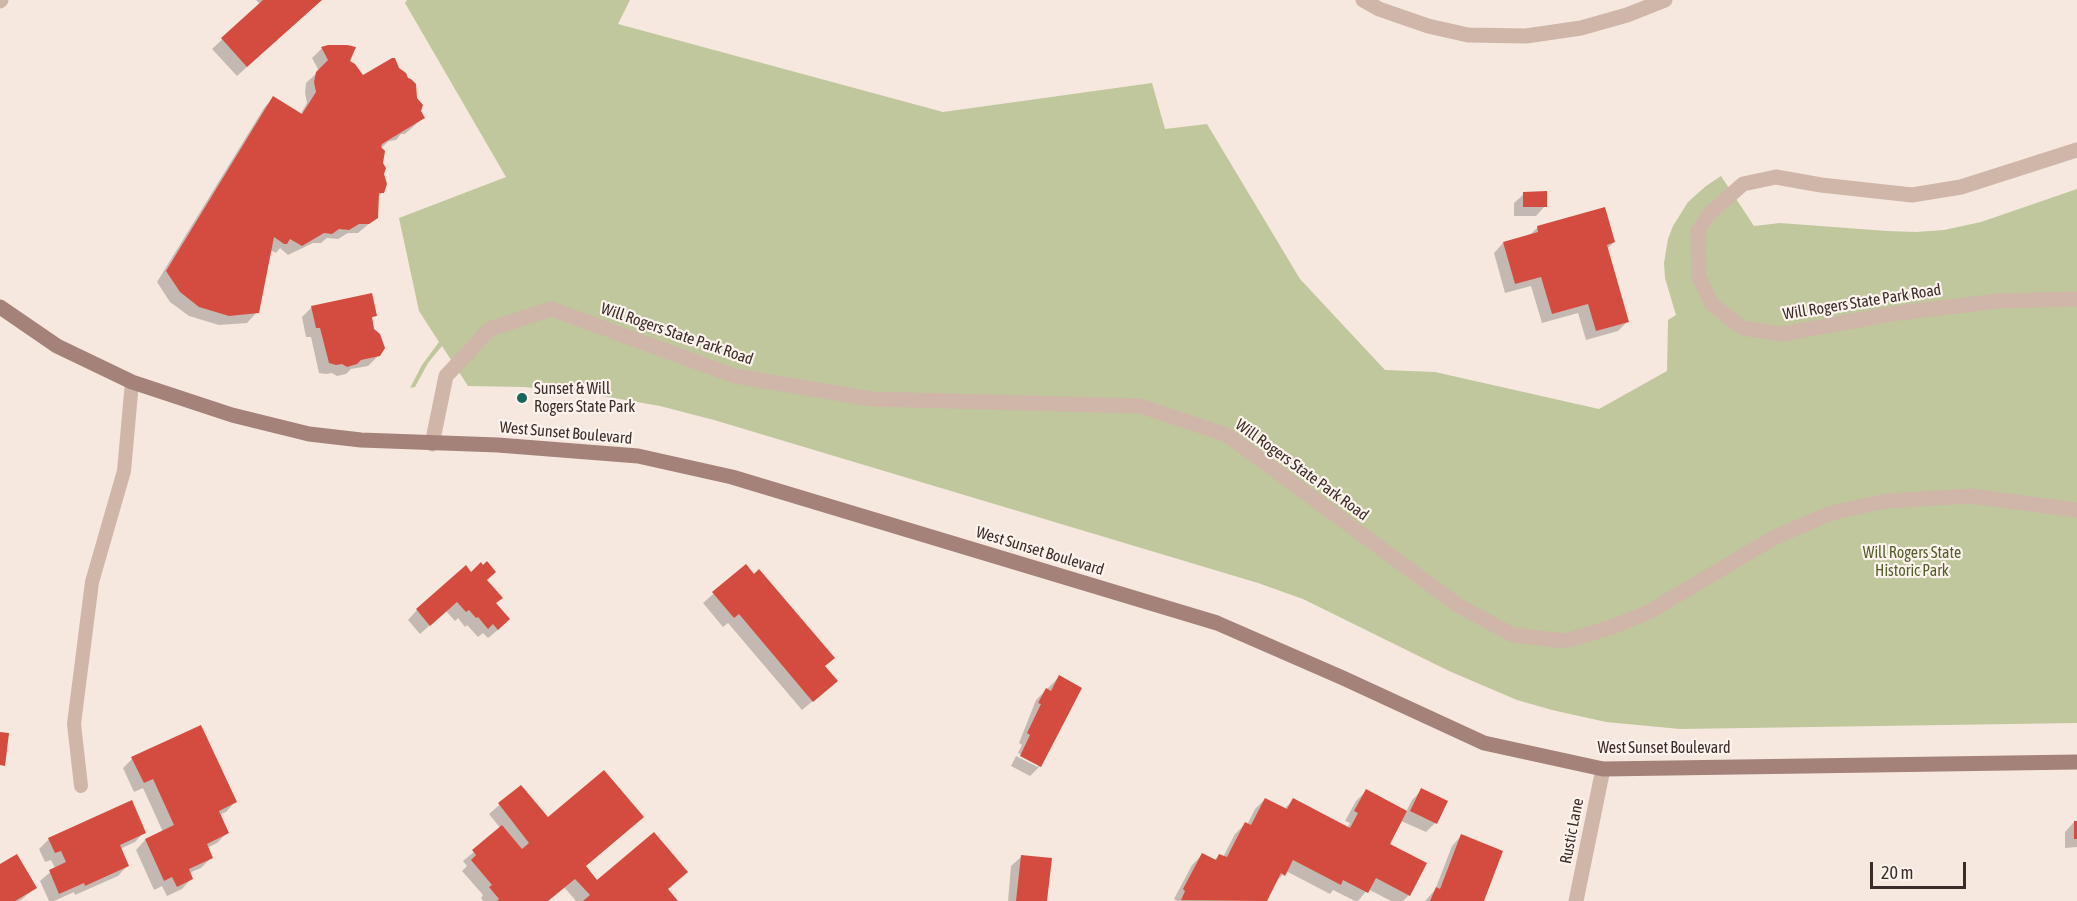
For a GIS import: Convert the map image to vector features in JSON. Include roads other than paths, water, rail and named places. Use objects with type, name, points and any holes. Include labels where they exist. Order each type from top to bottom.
[{"type":"main road","name":"West Sunset Boulevard","points":[[0,307],[57,346],[132,382],[232,415],[309,435],[432,444],[498,445],[638,456],[732,477],[1217,623],[1484,743],[1603,769],[2077,762]]},
{"type":"street","points":[[1363,0],[1379,9],[1428,26],[1468,35],[1526,36],[1581,28],[1627,15],[1665,0]]},
{"type":"street","name":"Will Rogers State Park Road","points":[[2077,150],[1961,187],[1912,195],[1821,185],[1776,177],[1743,184],[1709,214],[1698,231],[1700,277],[1712,304],[1742,328],[1782,334],[1891,314],[1998,301],[2077,299]]},
{"type":"street","name":"Will Rogers State Park Road","points":[[432,444],[446,376],[490,329],[551,309],[735,376],[872,399],[1140,406],[1227,435],[1459,606],[1513,635],[1565,641],[1612,627],[1649,612],[1773,538],[1832,513],[1886,501],[1971,496],[2077,510]]},
{"type":"street","name":"Rustic Lane","points":[[1576,901],[1603,769]]},
{"type":"lane","points":[[81,786],[74,724],[90,594],[124,471],[132,382]]},
{"type":"place","name":"Sunset & Will Rogers State Park","points":[[522,398]]},
{"type":"park label","name":"Will Rogers State Historic Park","points":[[1912,562]]}]
